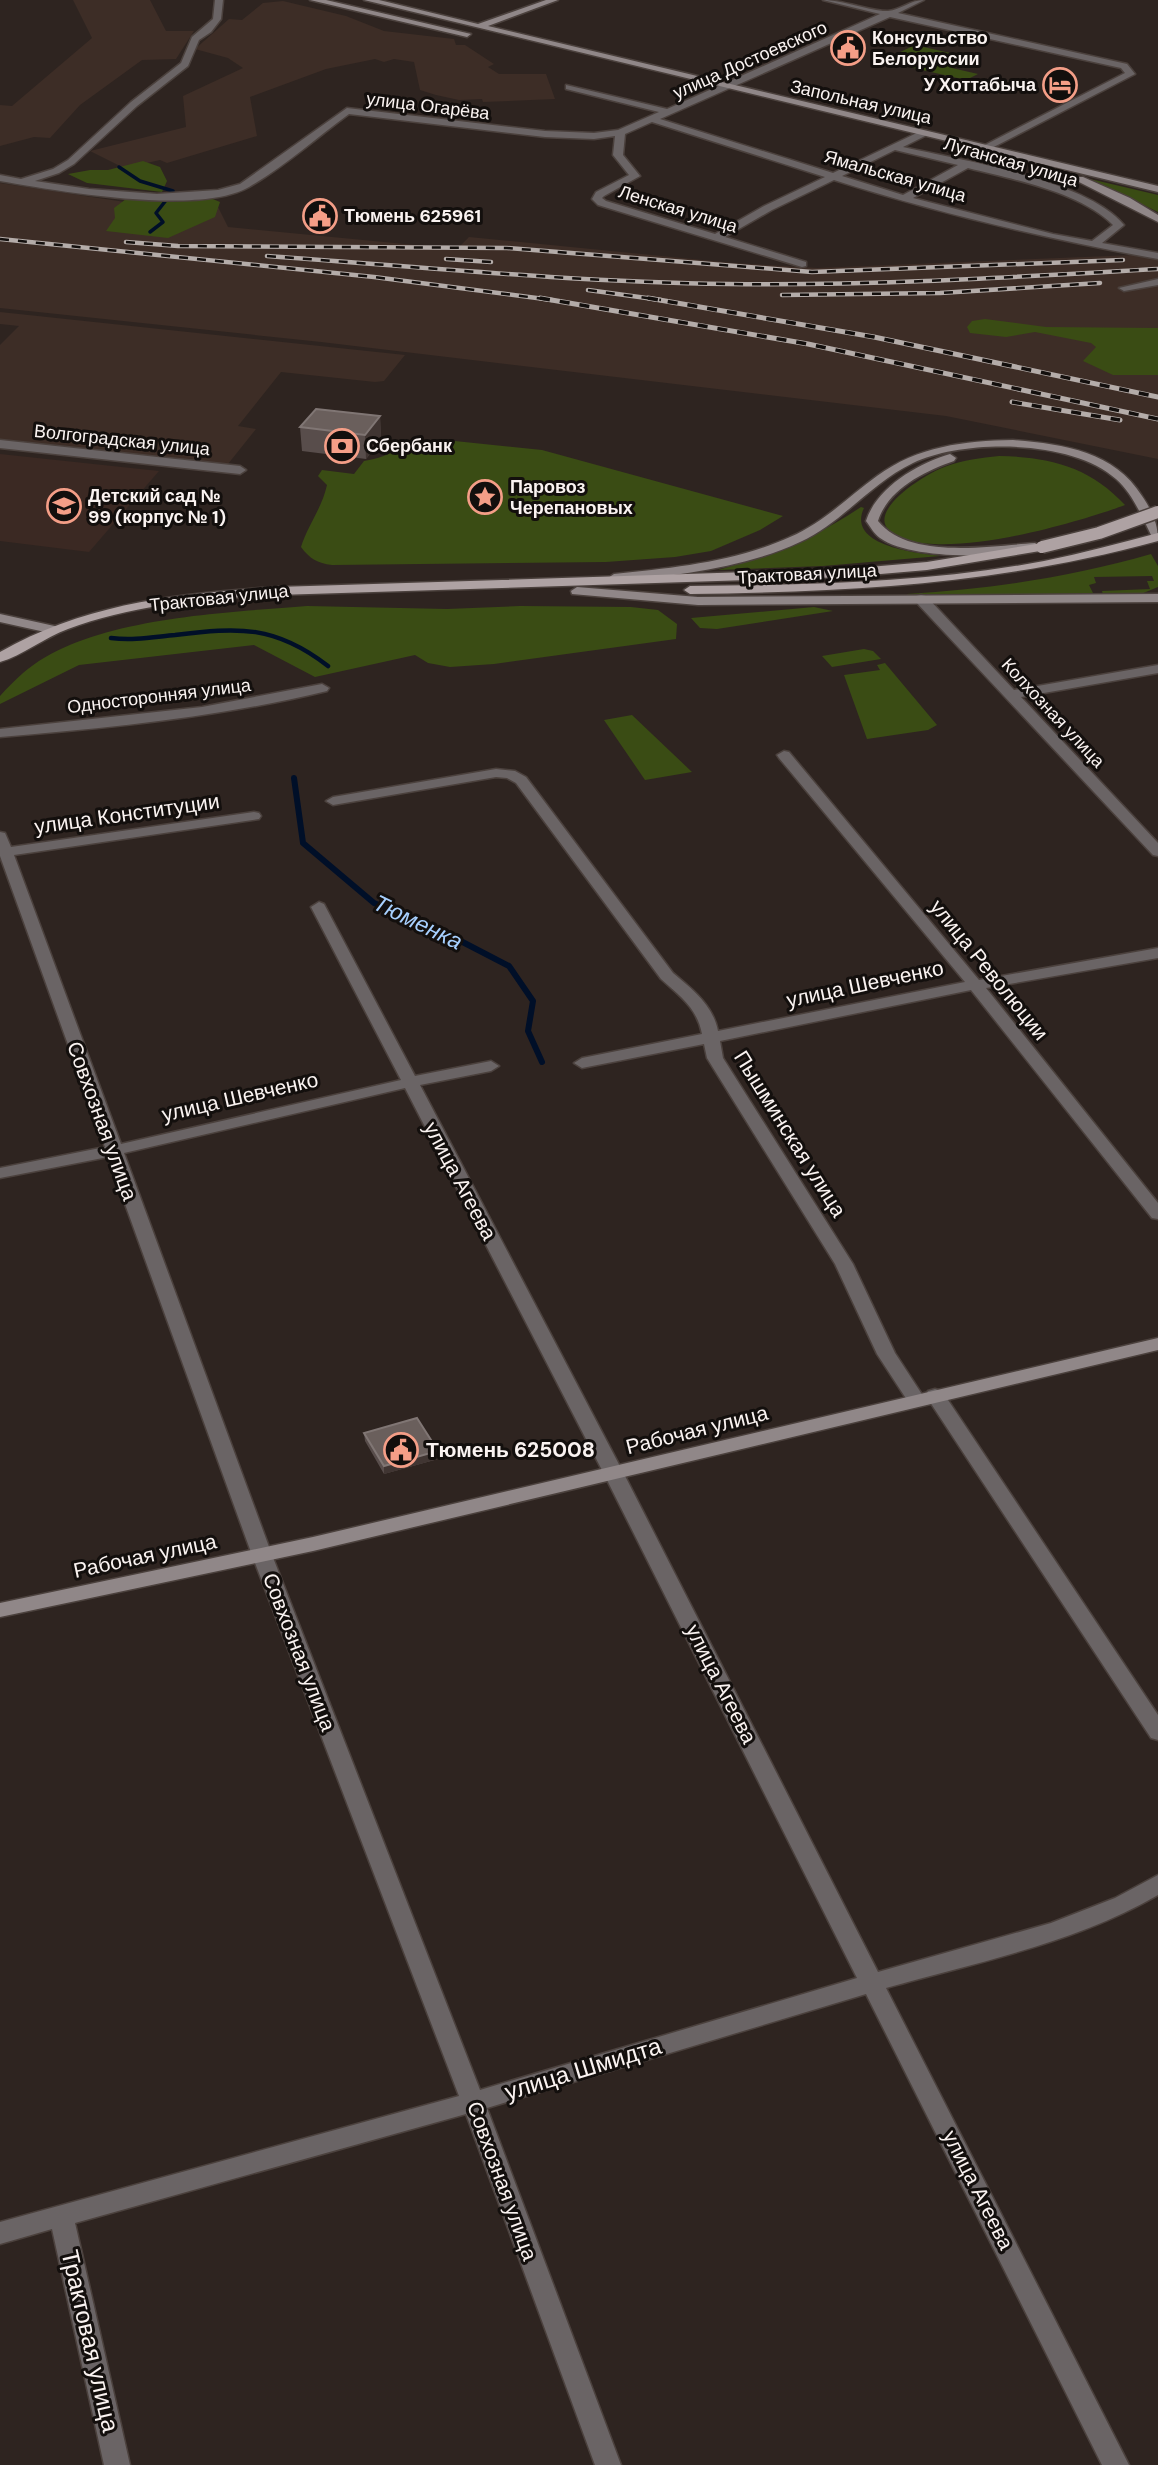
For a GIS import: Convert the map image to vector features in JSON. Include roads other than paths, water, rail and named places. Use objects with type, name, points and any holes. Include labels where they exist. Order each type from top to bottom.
[{"type":"main road","name":"Трактовая улица","points":[[580,586],[858,572],[964,561],[1042,547],[1099,533],[1158,512]]},
{"type":"main road","name":"Трактовая улица","points":[[0,658],[54,630],[124,610],[207,596],[290,590],[448,587],[887,585],[960,579],[1063,562],[1158,537]]},
{"type":"street","points":[[22,182],[56,171],[71,162],[134,104],[185,64],[195,39],[217,19],[219,0]]},
{"type":"street","name":"Запольная улица","points":[[315,0],[441,29],[558,45]]},
{"type":"street","name":"Запольная улица","points":[[368,0],[1158,188]]},
{"type":"street","points":[[480,26],[554,0]]},
{"type":"street","points":[[827,0],[1124,66],[1130,75],[986,148]]},
{"type":"street","name":"улица Достоевского","points":[[620,133],[920,0]]},
{"type":"street","points":[[569,87],[669,113]]},
{"type":"street","name":"улица Огарёва","points":[[0,178],[110,194],[215,194],[244,186],[347,111],[545,134],[594,136],[620,133]]},
{"type":"street","name":"Ямальская улица","points":[[654,120],[904,199],[1093,245],[1158,257]]},
{"type":"street","name":"Ленская улица","points":[[620,133],[618,155],[635,176],[600,194],[597,199],[609,207],[802,264]]},
{"type":"street","points":[[716,238],[831,177],[924,133]]},
{"type":"street","name":"Луганская улица","points":[[893,148],[1056,190],[1116,220],[1119,225],[1093,245]]},
{"type":"street","points":[[1004,152],[1100,187],[1158,219]]},
{"type":"street","points":[[1037,160],[1158,178]]},
{"type":"street","points":[[904,199],[965,165]]},
{"type":"street","points":[[1124,288],[1158,282]]},
{"type":"street","name":"Волгоградская улица","points":[[0,444],[240,470]]},
{"type":"street","points":[[580,586],[715,565],[777,547],[822,525],[908,461],[963,446],[1021,445],[1089,457],[1115,471],[1135,496],[1158,537]]},
{"type":"street","points":[[1042,547],[953,550],[913,546],[880,533],[872,521],[873,515],[883,500],[920,470],[953,457],[984,453],[1026,453],[1074,462],[1105,476],[1135,496]]},
{"type":"street","points":[[580,586],[698,601],[1158,598]]},
{"type":"street","name":"Колхозная улица","points":[[921,599],[1158,852]]},
{"type":"street","points":[[0,618],[54,630]]},
{"type":"street","points":[[1010,695],[1158,669]]},
{"type":"street","name":"Односторонняя улица","points":[[0,733],[87,726],[254,705],[322,688]]},
{"type":"street","name":"улица Революции","points":[[784,755],[975,985],[1158,1214]]},
{"type":"street","name":"Пышминская улица","points":[[333,801],[496,773],[510,774],[521,780],[667,976],[700,1006],[711,1028],[715,1058],[844,1264],[886,1354],[925,1397],[1158,1732]]},
{"type":"street","name":"улица Конституции","points":[[3,844],[254,816]]},
{"type":"street","name":"Совхозная улица","points":[[3,844],[262,1555],[473,2102],[608,2465]]},
{"type":"street","name":"улица Агеева","points":[[319,907],[614,1474],[1116,2465]]},
{"type":"street","name":"улица Шевченко","points":[[582,1063],[975,985],[1158,953]]},
{"type":"street","name":"улица Шевченко","points":[[0,1173],[113,1151],[334,1098],[491,1066]]},
{"type":"street","name":"Рабочая улица","points":[[0,1610],[262,1555],[1158,1344]]},
{"type":"street","name":"улица Шмидта","points":[[0,2233],[473,2102],[872,1982],[1056,1931],[1123,1904],[1158,1884]]},
{"type":"street","name":"Трактовая улица","points":[[62,2218],[117,2465]]},
{"type":"waterway","name":"Тюменка","points":[[119,167],[140,181],[173,191]]},
{"type":"waterway","name":"Тюменка","points":[[150,232],[163,222],[156,213],[167,199]]},
{"type":"waterway","name":"Тюменка","points":[[111,638],[238,630],[256,632],[291,643],[328,666]]},
{"type":"waterway","name":"Тюменка","points":[[294,778],[303,843],[374,903],[451,936],[509,966],[533,1001],[528,1031],[542,1062]]},
{"type":"railway","points":[[0,239],[374,277],[551,300]]},
{"type":"railway","points":[[126,242],[178,246],[507,248],[812,272],[1123,260]]},
{"type":"railway","points":[[267,256],[555,277],[728,284],[890,282],[1158,269]]},
{"type":"railway","points":[[446,259],[491,262]]},
{"type":"railway","points":[[782,295],[940,293],[1100,283]]},
{"type":"railway","points":[[588,290],[654,299]]},
{"type":"railway","points":[[540,298],[551,300]]},
{"type":"railway","points":[[648,298],[654,299]]},
{"type":"railway","points":[[654,299],[661,300]]},
{"type":"railway","points":[[654,299],[874,337],[1158,397]]},
{"type":"railway","points":[[551,300],[808,344],[1158,419]]},
{"type":"railway","points":[[1012,402],[1120,420]]},
{"type":"place","name":"Консульство Белоруссии","points":[[848,48]]},
{"type":"place","name":"У Хоттабыча","points":[[1060,85]]},
{"type":"place","name":"Тюмень 625961","points":[[320,216]]},
{"type":"place","name":"Сбербанк","points":[[342,446]]},
{"type":"place","name":"Паровоз Черепановых","points":[[485,497]]},
{"type":"place","name":"Детский сад № 99 (корпус № 1)","points":[[64,506]]},
{"type":"place","name":"Тюмень 625008","points":[[401,1450]]}]
